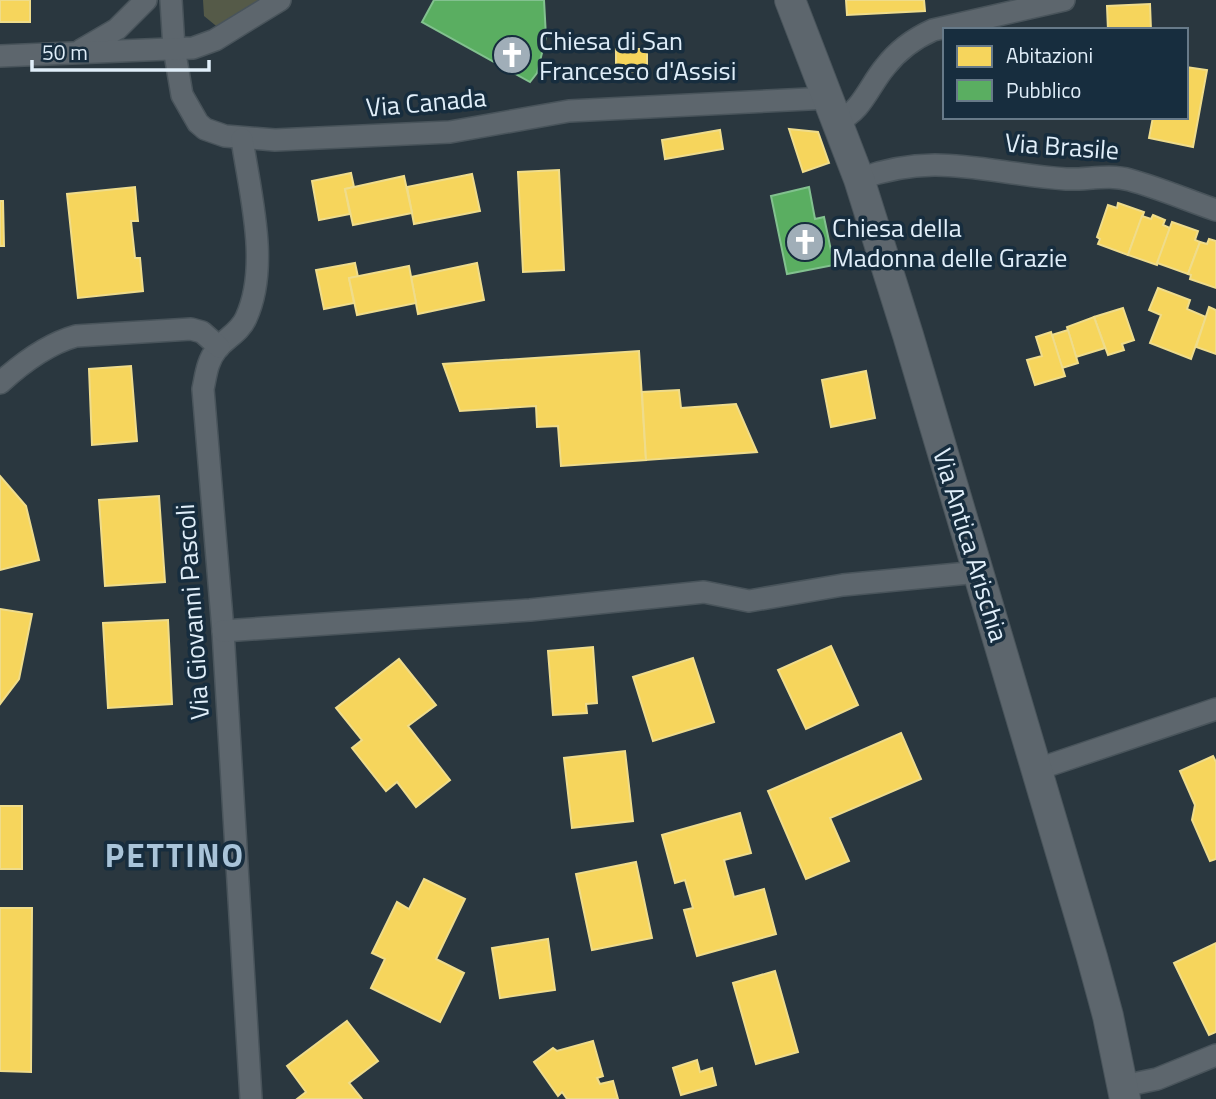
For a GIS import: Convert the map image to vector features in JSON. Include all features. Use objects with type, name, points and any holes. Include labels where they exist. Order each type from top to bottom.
[{"type":"main road","name":"Via Antica Arischia","points":[[790,0],[859,179],[1038,769],[1096,969],[1124,1092]]},
{"type":"street","points":[[75,53],[117,29],[146,0]]},
{"type":"street","points":[[171,0],[174,48]]},
{"type":"street","points":[[0,56],[193,48],[215,40],[280,0]]},
{"type":"street","points":[[833,110],[852,114],[883,69],[898,51],[914,39],[933,30],[1064,0]]},
{"type":"street","name":"Via Canada","points":[[174,48],[183,95],[198,124],[225,136],[242,139],[275,140],[450,132],[569,111],[833,110]]},
{"type":"street","name":"Via Giovanni Pascoli","points":[[242,139],[257,246],[258,280],[245,322],[219,346],[210,359],[203,389],[223,631],[251,1099]]},
{"type":"street","name":"Via Brasile","points":[[859,179],[897,167],[939,164],[1065,179],[1112,177],[1128,179],[1216,210]]},
{"type":"street","points":[[0,383],[32,357],[76,335],[191,329],[202,332],[219,346]]},
{"type":"street","points":[[223,631],[530,610],[704,592],[749,601],[843,585],[979,572]]},
{"type":"street","points":[[1038,769],[1216,709]]},
{"type":"street","points":[[1124,1092],[1216,1055]]},
{"type":"green space","points":[[203,0],[268,0],[226,34],[204,16]]},
{"type":"building: Abitazioni","points":[[0,0],[30,0],[30,22],[0,22]]},
{"type":"building: Abitazioni","points":[[846,0],[924,0],[925,11],[847,15]]},
{"type":"building: Abitazioni","points":[[1150,4],[1151,28],[1108,28],[1107,6]]},
{"type":"building: Abitazioni","points":[[616,49],[647,49],[647,72],[616,71]]},
{"type":"building: Abitazioni","points":[[1188,67],[1207,70],[1193,147],[1149,138],[1153,119],[1188,119]]},
{"type":"building: Abitazioni","points":[[789,129],[818,132],[829,163],[803,172]]},
{"type":"building: Abitazioni","points":[[720,130],[723,149],[665,159],[662,140]]},
{"type":"building: Abitazioni","points":[[559,170],[564,270],[523,272],[518,172]]},
{"type":"building: Abitazioni","points":[[351,173],[354,187],[345,189],[350,214],[319,220],[312,181]]},
{"type":"building: Abitazioni","points":[[472,174],[480,211],[414,224],[407,187]]},
{"type":"building: Abitazioni","points":[[404,176],[412,213],[353,225],[345,189]]},
{"type":"building: Abitazioni","points":[[135,187],[138,221],[131,221],[135,258],[140,258],[143,291],[78,298],[67,194]]},
{"type":"building: Abitazioni","points":[[0,201],[3,201],[4,246],[0,246]]},
{"type":"building: Abitazioni","points":[[1118,203],[1144,212],[1128,255],[1098,244],[1100,239],[1097,237],[1108,205],[1117,208]]},
{"type":"building: Abitazioni","points":[[1153,215],[1165,220],[1163,225],[1170,228],[1157,265],[1128,255],[1142,216],[1151,219]]},
{"type":"building: Abitazioni","points":[[1172,222],[1198,231],[1195,240],[1200,242],[1188,274],[1157,263]]},
{"type":"building: Abitazioni","points":[[1209,239],[1216,241],[1216,288],[1190,279],[1191,275],[1188,274],[1200,242],[1207,244]]},
{"type":"building: Abitazioni","points":[[355,263],[358,277],[349,278],[354,303],[324,309],[316,270]]},
{"type":"building: Abitazioni","points":[[477,263],[484,300],[418,314],[411,277]]},
{"type":"building: Abitazioni","points":[[409,266],[416,303],[357,315],[349,278]]},
{"type":"building: Abitazioni","points":[[1158,288],[1190,300],[1187,309],[1206,317],[1191,359],[1150,343],[1161,315],[1149,310]]},
{"type":"building: Abitazioni","points":[[1209,307],[1216,310],[1216,354],[1196,347]]},
{"type":"building: Abitazioni","points":[[1123,308],[1134,340],[1122,344],[1124,350],[1108,355],[1094,317]]},
{"type":"building: Abitazioni","points":[[1094,317],[1105,348],[1076,357],[1067,327]]},
{"type":"building: Abitazioni","points":[[1068,330],[1078,363],[1062,368],[1052,335]]},
{"type":"building: Abitazioni","points":[[1051,332],[1065,376],[1035,385],[1027,360],[1042,356],[1036,337]]},
{"type":"building: Abitazioni","points":[[639,351],[646,460],[561,466],[558,426],[537,427],[536,406],[460,411],[443,364]]},
{"type":"building: Abitazioni","points":[[131,366],[137,441],[92,445],[89,369]]},
{"type":"building: Abitazioni","points":[[866,371],[875,418],[831,427],[822,380]]},
{"type":"building: Abitazioni","points":[[679,390],[681,408],[736,404],[757,452],[646,460],[642,392]]},
{"type":"building: Abitazioni","points":[[0,476],[26,506],[39,560],[0,570]]},
{"type":"building: Abitazioni","points":[[159,496],[165,582],[105,586],[99,500]]},
{"type":"building: Abitazioni","points":[[0,609],[32,614],[19,679],[0,704]]},
{"type":"building: Abitazioni","points":[[168,620],[172,704],[108,708],[103,623]]},
{"type":"building: Abitazioni","points":[[831,646],[858,705],[806,729],[778,670]]},
{"type":"building: Abitazioni","points":[[593,647],[597,703],[586,704],[587,713],[553,715],[548,651]]},
{"type":"building: Abitazioni","points":[[693,658],[714,722],[653,741],[633,677]]},
{"type":"building: Abitazioni","points":[[399,659],[436,705],[408,726],[450,780],[416,807],[397,782],[386,791],[352,748],[362,740],[336,708]]},
{"type":"building: Abitazioni","points":[[901,733],[921,779],[830,818],[849,861],[806,879],[768,791]]},
{"type":"building: Abitazioni","points":[[625,751],[633,821],[572,828],[564,758]]},
{"type":"building: Abitazioni","points":[[1213,756],[1216,762],[1216,859],[1210,861],[1192,820],[1195,805],[1180,771]]},
{"type":"building: Abitazioni","points":[[0,806],[22,806],[22,869],[0,869]]},
{"type":"building: Abitazioni","points":[[740,813],[751,853],[724,860],[734,897],[764,889],[776,934],[697,956],[684,910],[693,908],[685,880],[675,883],[662,835]]},
{"type":"building: Abitazioni","points":[[636,862],[652,938],[592,950],[576,874]]},
{"type":"building: Abitazioni","points":[[424,879],[465,899],[436,959],[464,973],[440,1022],[371,988],[385,959],[372,953],[397,902],[409,909]]},
{"type":"building: Abitazioni","points":[[0,908],[32,908],[31,1072],[0,1071]]},
{"type":"building: Abitazioni","points":[[548,939],[555,990],[500,998],[492,948]]},
{"type":"building: Abitazioni","points":[[1216,943],[1216,1032],[1209,1035],[1174,963]]},
{"type":"building: Abitazioni","points":[[775,971],[798,1052],[756,1064],[733,983]]},
{"type":"building: Abitazioni","points":[[347,1021],[378,1061],[349,1083],[362,1099],[297,1099],[306,1092],[287,1066]]},
{"type":"building: Abitazioni","points":[[593,1041],[603,1076],[597,1078],[600,1084],[613,1081],[618,1099],[567,1099],[562,1092],[558,1096],[534,1062],[553,1048],[557,1051]]},
{"type":"building: Abitazioni","points":[[697,1060],[700,1072],[712,1068],[716,1085],[681,1095],[673,1068]]},
{"type":"building: Pubblico","name":"Chiesa di San Francesco d'Assisi","points":[[434,0],[544,0],[546,37],[537,73],[530,82],[422,22]]},
{"type":"building: Pubblico","name":"Chiesa della Madonna delle Grazie","points":[[809,187],[815,219],[824,217],[834,265],[787,274],[771,196]]},
{"type":"place","name":"Chiesa di San Francesco d'Assisi","points":[[512,55]]},
{"type":"place","name":"Chiesa della Madonna delle Grazie","points":[[805,242]]},
{"type":"district","name":"PETTINO","points":[[175,855]]}]
